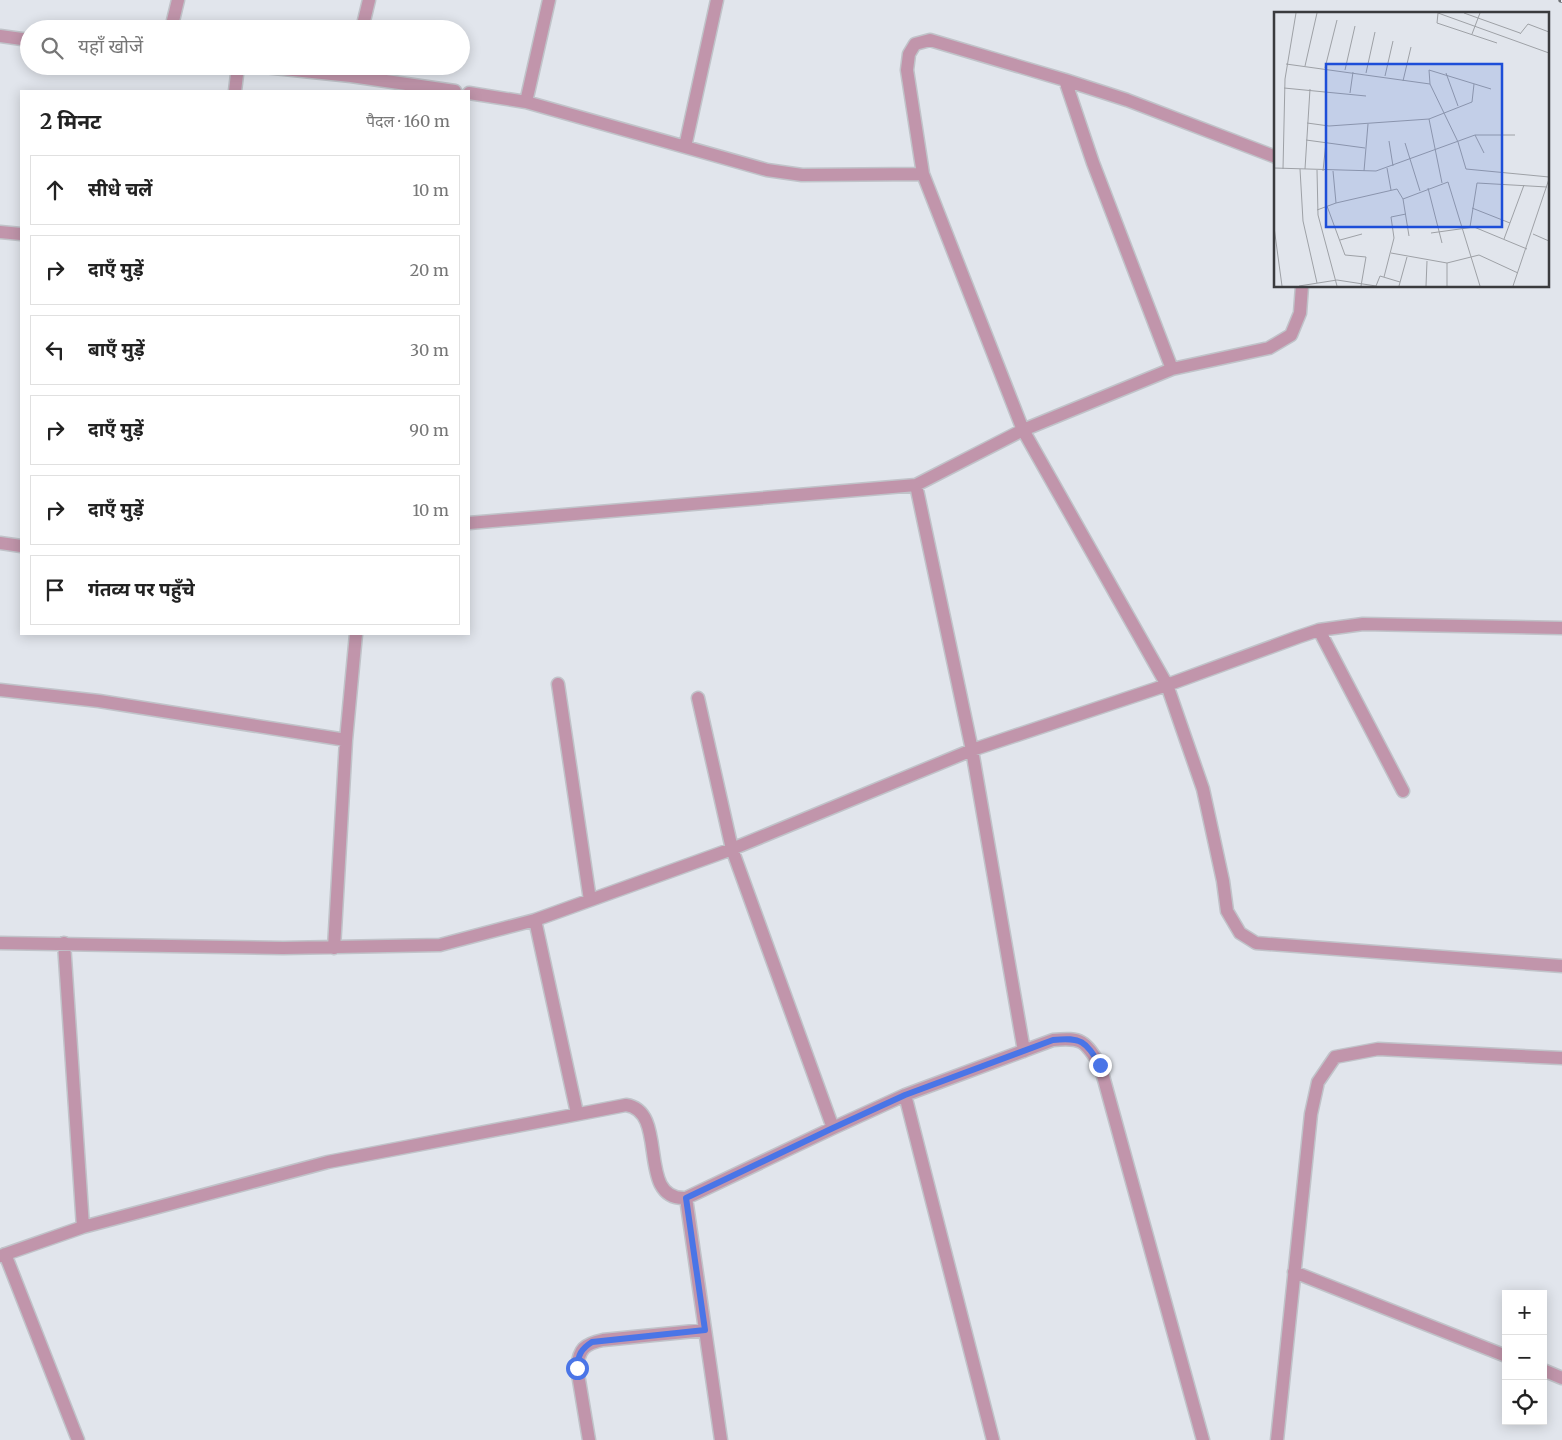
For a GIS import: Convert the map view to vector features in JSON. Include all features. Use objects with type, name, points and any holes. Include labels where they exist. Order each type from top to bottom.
[{"type":"street","points":[[173,20],[178,0]]},
{"type":"street","points":[[364,20],[369,0]]},
{"type":"street","points":[[526,102],[550,0]]},
{"type":"street","points":[[685,147],[717,0]]},
{"type":"street","points":[[0,36],[20,39]]},
{"type":"street","points":[[1274,156],[1127,100],[930,40],[915,44],[909,54],[907,70],[923,174],[1023,430],[1167,685],[1203,789],[1223,881],[1226,911],[1240,932],[1256,943],[1562,966]]},
{"type":"street","points":[[235,90],[237,75]]},
{"type":"street","points":[[373,75],[450,90]]},
{"type":"street","points":[[1065,80],[1093,163],[1172,369]]},
{"type":"street","points":[[470,93],[526,102],[767,170],[802,175],[923,174]]},
{"type":"street","points":[[0,232],[20,234]]},
{"type":"street","points":[[470,523],[916,485],[1023,430],[1172,369],[1269,348],[1291,335],[1300,314],[1302,288]]},
{"type":"street","points":[[916,485],[972,750],[1024,1051]]},
{"type":"street","points":[[0,543],[20,546]]},
{"type":"street","points":[[0,943],[334,948],[440,945],[536,920],[732,849],[972,750],[1167,685],[1319,630],[1363,624],[1562,628]]},
{"type":"street","points":[[1319,630],[1404,791]]},
{"type":"street","points":[[334,948],[346,740],[356,635]]},
{"type":"street","points":[[558,684],[590,900]]},
{"type":"street","points":[[0,690],[99,701],[346,740]]},
{"type":"street","points":[[698,698],[732,849],[833,1128]]},
{"type":"street","points":[[536,920],[577,1113]]},
{"type":"street","points":[[64,943],[83,1227]]},
{"type":"street","points":[[78,1440],[2,1255],[83,1227],[328,1162],[626,1105],[634,1106],[643,1114],[648,1128],[660,1185],[670,1195],[677,1198],[686,1198],[905,1095],[1053,1040],[1069,1038],[1079,1040],[1089,1047],[1100,1065],[1203,1440]]},
{"type":"street","points":[[1277,1440],[1311,1114],[1318,1082],[1334,1057],[1378,1049],[1562,1058]]},
{"type":"street","points":[[905,1095],[993,1440]]},
{"type":"street","points":[[686,1198],[721,1440]]},
{"type":"street","points":[[1294,1272],[1502,1354]]},
{"type":"street","points":[[589,1440],[577,1368],[578,1356],[583,1348],[592,1342],[603,1340],[705,1330]]},
{"type":"street","points":[[1547,1372],[1562,1378]]},
{"type":"route","points":[[577,1368],[578,1356],[583,1348],[592,1342],[705,1330],[686,1198],[905,1095],[1053,1040],[1069,1038],[1079,1040],[1089,1047],[1100,1065]]}]
